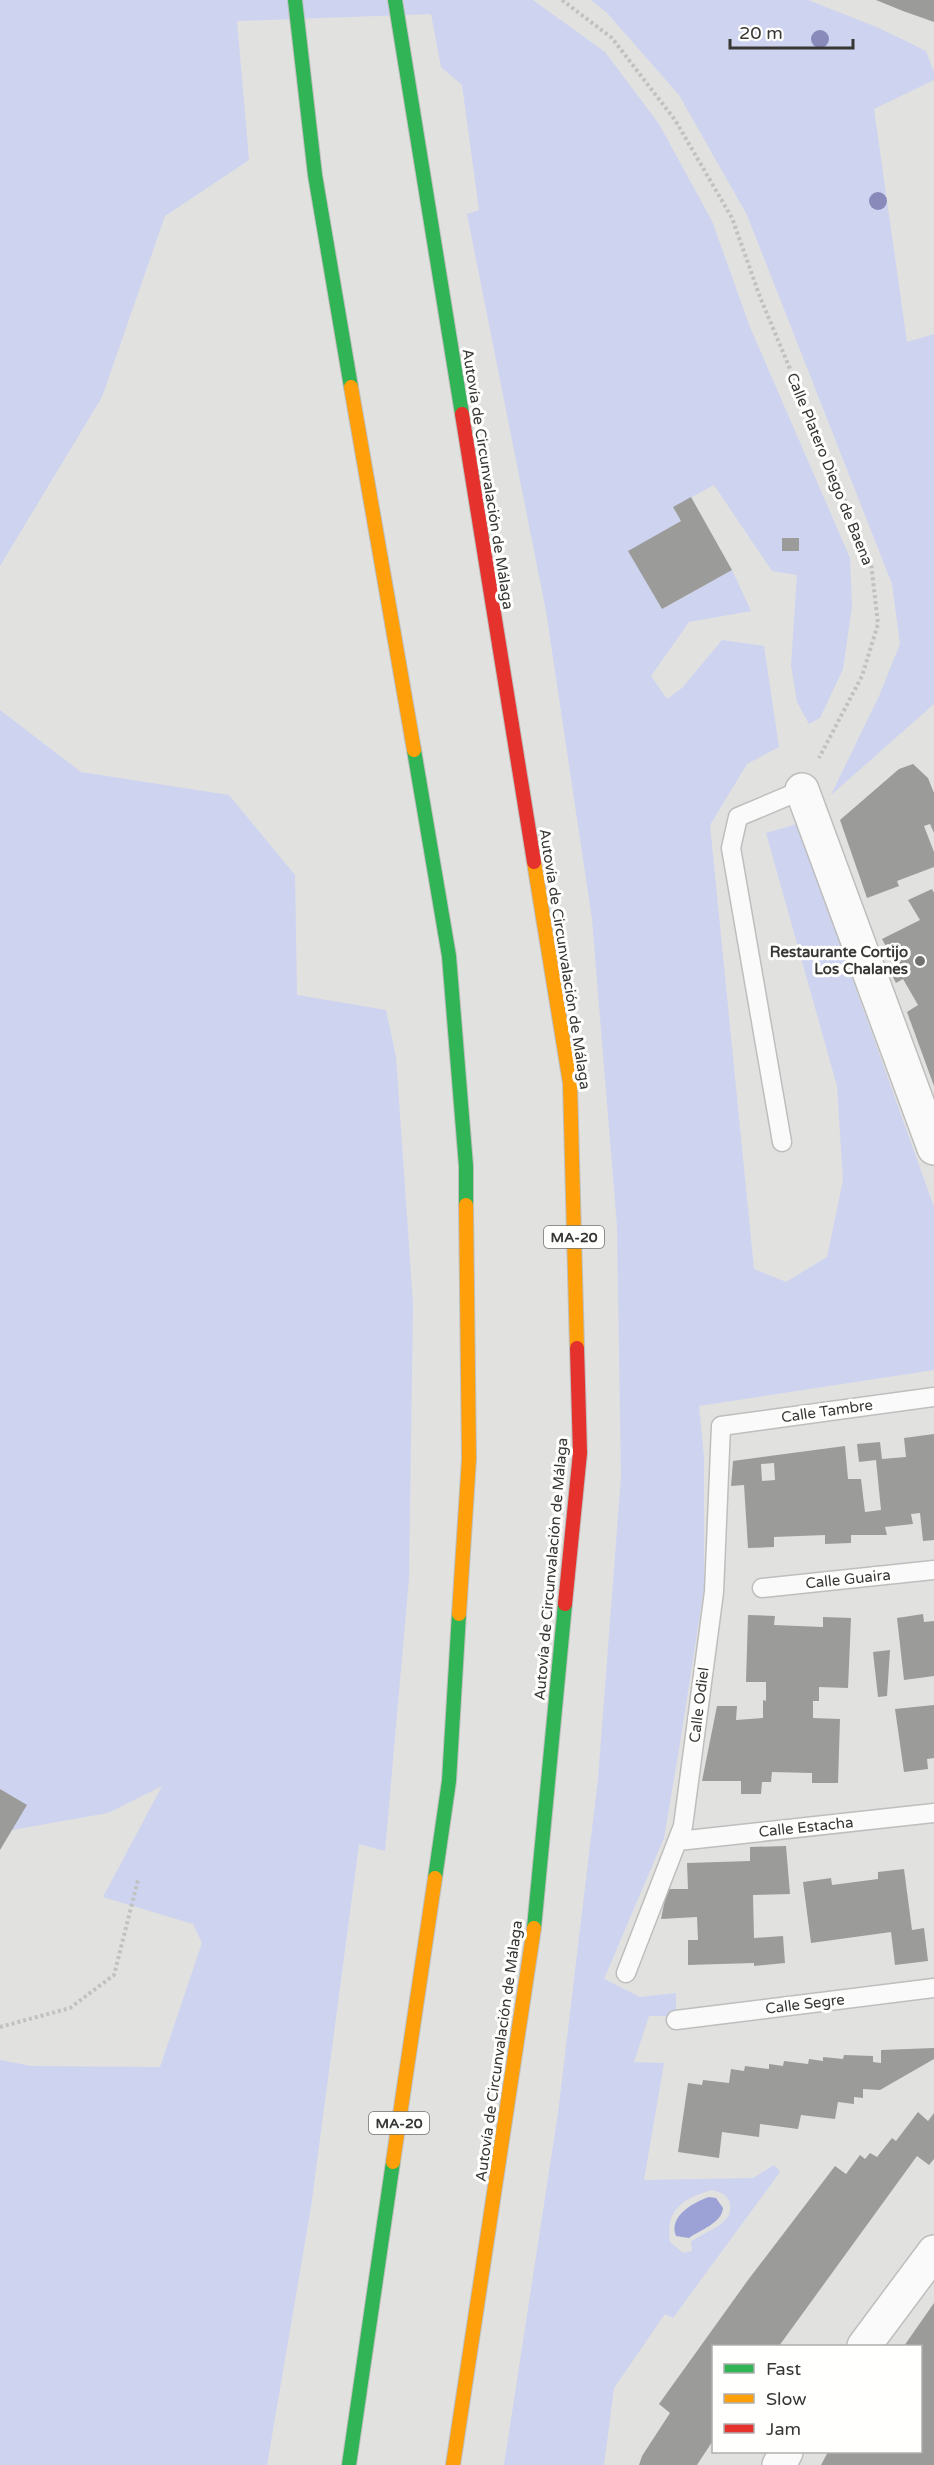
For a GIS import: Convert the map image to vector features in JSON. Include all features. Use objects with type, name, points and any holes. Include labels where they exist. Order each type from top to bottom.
[{"type":"highway","name":"MA-20","points":[[295,0],[315,175],[449,956],[466,1166],[469,1459],[449,1781],[349,2465]]},
{"type":"highway","name":"Autovía de Circunvalación de Málaga","points":[[395,0],[570,1083],[580,1453],[534,1926],[453,2465]]},
{"type":"street","points":[[802,790],[934,1148]]},
{"type":"street","points":[[865,2345],[934,2252]]},
{"type":"lane","points":[[782,1142],[731,848],[738,817],[802,790]]},
{"type":"lane","name":"Calle Tambre","points":[[721,1426],[934,1397]]},
{"type":"lane","name":"Calle Odiel","points":[[626,1973],[683,1826],[714,1592],[721,1426]]},
{"type":"lane","name":"Calle Guaira","points":[[762,1588],[934,1570]]},
{"type":"lane","name":"Calle Estacha","points":[[678,1841],[934,1813]]},
{"type":"lane","name":"Calle Segre","points":[[676,2020],[934,1988]]},
{"type":"path","name":"Calle Platero Diego de Baena","points":[[562,0],[612,38],[675,120],[732,218],[760,297],[871,563],[878,624],[875,635],[862,676],[802,790]]},
{"type":"path","points":[[0,2027],[70,2008],[114,1975],[138,1880]]},
{"type":"shaded area","points":[[0,0],[533,0],[605,52],[659,124],[712,221],[750,327],[850,558],[852,606],[843,669],[820,718],[809,724],[797,702],[791,665],[797,575],[772,571],[714,485],[673,507],[681,521],[629,551],[662,609],[732,570],[751,611],[689,622],[651,676],[667,699],[682,688],[722,640],[764,646],[779,747],[747,764],[710,825],[754,1269],[786,1282],[827,1257],[843,1180],[837,1086],[766,833],[797,824],[934,1207],[934,1370],[699,1406],[704,1457],[704,1588],[681,1737],[664,1838],[604,1979],[640,1997],[676,1993],[676,2016],[649,2016],[634,2062],[664,2063],[644,2180],[753,2178],[774,2165],[780,2172],[673,2318],[665,2314],[614,2388],[604,2465],[504,2465],[558,2113],[598,1779],[621,1477],[617,1226],[592,919],[546,611],[467,214],[479,210],[462,85],[441,67],[431,14],[237,21],[249,160],[165,216],[102,397],[0,566]],"holes":[[[712,2190],[723,2194],[729,2201],[728,2217],[717,2227],[691,2242],[692,2251],[683,2253],[670,2242],[669,2231],[673,2214],[678,2207],[692,2197]]]},
{"type":"shaded area","points":[[591,0],[808,0],[879,28],[926,51],[934,72],[934,80],[874,109],[907,342],[934,334],[934,704],[831,795],[879,696],[900,644],[892,584],[747,215],[679,95],[607,13]]},
{"type":"shaded area","points":[[0,710],[81,772],[229,795],[295,875],[297,995],[386,1010],[396,1057],[413,1304],[409,1578],[385,1851],[359,1844],[311,2207],[267,2465],[0,2465],[0,2060],[31,2066],[160,2067],[202,1943],[193,1924],[103,1897],[162,1786],[108,1813],[12,1830],[0,1789]]},
{"type":"water","points":[[709,2197],[716,2198],[723,2208],[719,2218],[689,2238],[676,2236],[676,2222],[679,2216],[696,2202]]},
{"type":"building","points":[[876,0],[934,0],[934,22],[903,11]]},
{"type":"building","points":[[691,497],[732,570],[662,609],[628,551],[681,521],[673,507]]},
{"type":"building","points":[[782,538],[799,538],[799,551],[782,551]]},
{"type":"building","points":[[913,764],[928,778],[934,793],[934,833],[930,824],[924,826],[934,852],[934,867],[897,881],[899,886],[867,898],[840,820],[899,769]]},
{"type":"building","points":[[932,889],[934,893],[934,1086],[907,1012],[918,1005],[903,979],[896,983],[889,969],[896,965],[882,939],[920,920],[908,900]]},
{"type":"building","points":[[934,1434],[934,1540],[923,1541],[920,1513],[911,1514],[913,1524],[885,1527],[887,1535],[851,1535],[851,1543],[825,1544],[825,1535],[774,1537],[774,1547],[748,1548],[744,1485],[731,1486],[733,1461],[845,1446],[848,1479],[861,1479],[865,1512],[881,1510],[876,1460],[859,1462],[857,1444],[880,1442],[882,1459],[906,1457],[904,1438]],"holes":[[[774,1463],[775,1480],[762,1481],[761,1464]]]},
{"type":"building","points":[[923,1614],[924,1622],[934,1621],[934,1676],[904,1680],[897,1618]]},
{"type":"building","points":[[748,1615],[775,1616],[774,1625],[823,1627],[823,1617],[851,1618],[848,1688],[819,1687],[819,1701],[813,1701],[813,1718],[840,1719],[838,1783],[812,1783],[812,1773],[772,1772],[771,1782],[762,1782],[761,1794],[741,1794],[741,1781],[702,1781],[717,1706],[737,1706],[736,1720],[763,1718],[766,1682],[746,1682]]},
{"type":"building","points":[[890,1650],[887,1696],[878,1697],[873,1652]]},
{"type":"building","points":[[934,1705],[934,1758],[927,1759],[928,1769],[904,1772],[895,1709]]},
{"type":"building","points":[[0,1789],[27,1805],[0,1850]]},
{"type":"building","points":[[786,1846],[790,1894],[753,1895],[754,1938],[783,1936],[785,1963],[754,1966],[754,1963],[688,1965],[688,1940],[698,1940],[697,1917],[661,1919],[667,1889],[688,1889],[687,1863],[750,1861],[750,1847]]},
{"type":"building","points":[[904,1869],[912,1930],[924,1928],[928,1961],[895,1965],[891,1932],[811,1943],[803,1882],[831,1878],[832,1885],[878,1879],[878,1872]]},
{"type":"building","points":[[934,2048],[934,2059],[880,2090],[863,2089],[863,2098],[854,2097],[854,2104],[838,2102],[835,2119],[801,2115],[798,2129],[760,2124],[759,2137],[722,2132],[719,2158],[678,2152],[688,2083],[702,2085],[703,2080],[729,2083],[731,2069],[744,2071],[745,2066],[769,2069],[769,2064],[783,2066],[784,2061],[808,2064],[809,2059],[823,2061],[823,2057],[843,2059],[844,2055],[873,2056],[873,2062],[881,2063],[881,2050]]},
{"type":"building","points":[[918,2112],[928,2121],[934,2113],[934,2159],[929,2165],[917,2156],[780,2345],[712,2345],[712,2442],[697,2465],[639,2465],[642,2456],[670,2413],[659,2404],[748,2280],[835,2166],[846,2174],[860,2155],[865,2159],[870,2153],[877,2157],[892,2138],[896,2141]]},
{"type":"building","points":[[934,2303],[934,2465],[821,2465],[827,2453],[922,2453],[922,2345],[905,2345]]},
{"type":"traffic: fast","points":[[295,0],[315,175],[351,387]]},
{"type":"traffic: fast","points":[[395,0],[462,414]]},
{"type":"traffic: fast","points":[[414,750],[449,956],[466,1166],[466,1205]]},
{"type":"traffic: fast","points":[[534,1928],[565,1604]]},
{"type":"traffic: fast","points":[[435,1878],[449,1781],[459,1614]]},
{"type":"traffic: fast","points":[[349,2465],[393,2162]]},
{"type":"traffic: slow","points":[[351,387],[414,750]]},
{"type":"traffic: slow","points":[[534,862],[570,1083],[577,1348]]},
{"type":"traffic: slow","points":[[459,1614],[469,1459],[466,1205]]},
{"type":"traffic: slow","points":[[393,2162],[435,1878]]},
{"type":"traffic: slow","points":[[453,2465],[534,1928]]},
{"type":"traffic: jam","points":[[462,414],[534,862]]},
{"type":"traffic: jam","points":[[565,1604],[580,1453],[577,1348]]},
{"type":"place","name":"Restaurante Cortijo Los Chalanes","points":[[920,961]]}]
